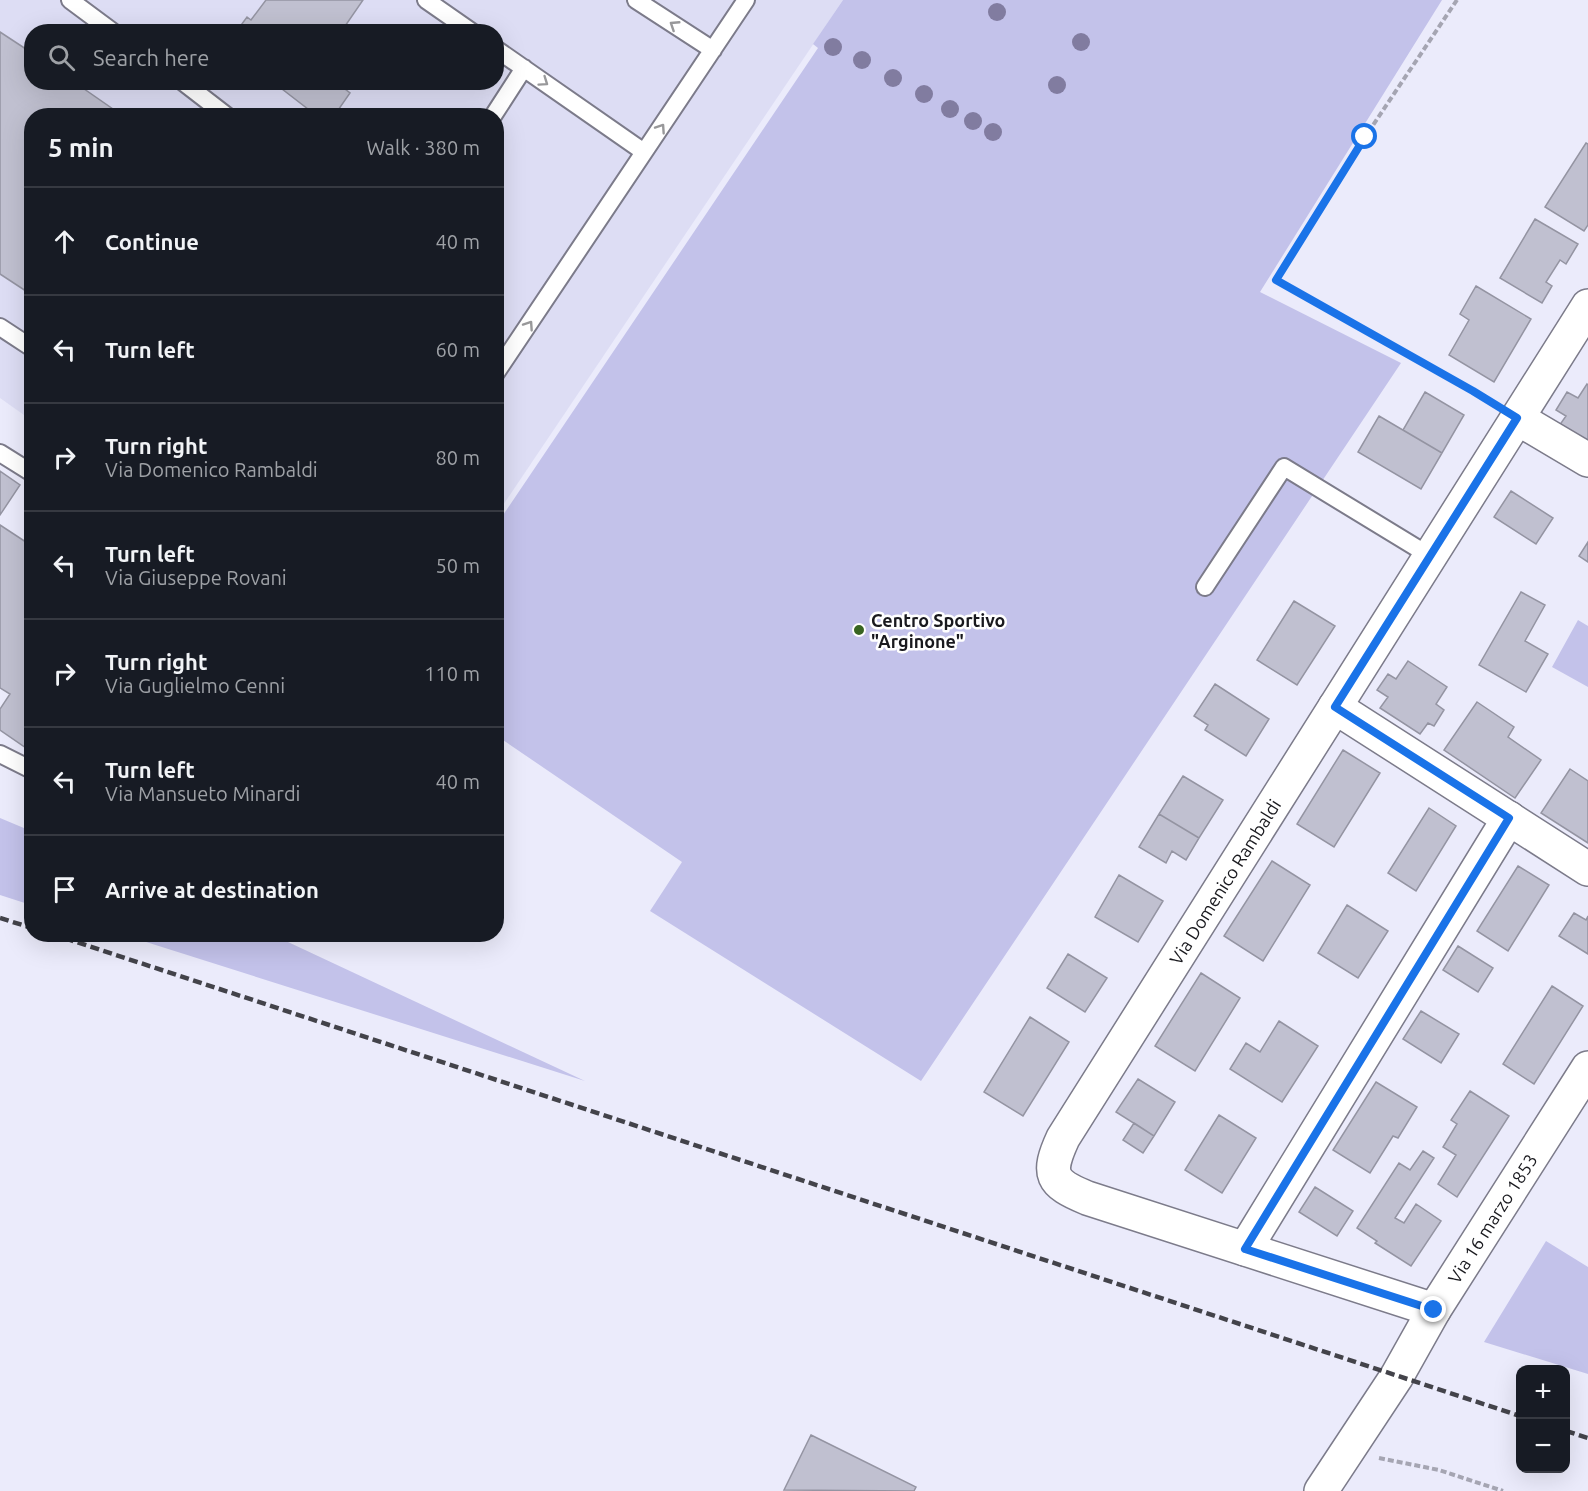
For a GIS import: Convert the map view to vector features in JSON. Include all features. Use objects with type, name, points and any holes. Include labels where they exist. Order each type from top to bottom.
[{"type":"street","name":"Via Domenico Rambaldi","points":[[1245,1249],[1087,1198],[1060,1185],[1053,1170],[1054,1159],[1063,1138],[1588,306]]},
{"type":"street","points":[[1517,418],[1588,460]]},
{"type":"street","points":[[1335,707],[1588,869]]},
{"type":"street","points":[[1434,1310],[1245,1249],[1509,818]]},
{"type":"street","name":"Via 16 marzo 1853","points":[[1321,1491],[1397,1376],[1434,1310],[1588,1068]]},
{"type":"lane","points":[[70,0],[102,24]]},
{"type":"lane","points":[[426,0],[460,24]]},
{"type":"lane","points":[[636,0],[713,50]]},
{"type":"lane","points":[[504,362],[746,0]]},
{"type":"lane","points":[[504,54],[644,152]]},
{"type":"lane","points":[[498,108],[524,68]]},
{"type":"lane","points":[[194,90],[217,108]]},
{"type":"lane","points":[[0,327],[24,343]]},
{"type":"lane","points":[[0,453],[24,469]]},
{"type":"lane","points":[[1205,587],[1284,467],[1430,556]]},
{"type":"lane","points":[[0,754],[24,767]]},
{"type":"path","points":[[1457,0],[1365,137],[1276,280],[1517,418]]},
{"type":"path","points":[[1346,1451],[1439,1470],[1503,1491]]},
{"type":"shaded area","points":[[0,0],[843,0],[504,504],[504,108],[24,108],[24,415],[0,398]]},
{"type":"shaded area","name":"Centro Sportivo \"Arginone\"","points":[[843,0],[1442,0],[1260,292],[1401,363],[921,1081],[650,911],[682,862],[504,741],[504,514],[818,48],[813,44]]},
{"type":"shaded area","points":[[1578,620],[1588,626],[1588,687],[1552,667]]},
{"type":"shaded area","points":[[0,818],[24,828],[24,903],[0,895]]},
{"type":"shaded area","points":[[146,942],[288,942],[585,1081]]},
{"type":"shaded area","points":[[1546,1241],[1588,1267],[1588,1374],[1570,1368],[1570,1365],[1559,1365],[1484,1342]]},
{"type":"building","points":[[266,0],[363,0],[346,24],[242,24],[247,17],[251,20]]},
{"type":"building","points":[[0,32],[24,48],[24,90],[86,90],[111,108],[24,108],[24,290],[0,274]]},
{"type":"building","points":[[283,90],[346,90],[350,93],[340,108],[307,108]]},
{"type":"building","points":[[1586,143],[1588,144],[1588,225],[1584,231],[1545,207]]},
{"type":"building","points":[[1535,219],[1578,244],[1566,264],[1560,260],[1546,282],[1552,286],[1542,303],[1500,278]]},
{"type":"building","points":[[1476,286],[1531,319],[1494,382],[1449,355],[1469,320],[1460,314]]},
{"type":"building","points":[[1587,384],[1588,444],[1559,426],[1566,416],[1556,410],[1567,392],[1578,398]]},
{"type":"building","points":[[1425,392],[1464,415],[1442,453],[1403,430]]},
{"type":"building","points":[[1379,416],[1442,453],[1421,489],[1358,452]]},
{"type":"building","points":[[0,471],[20,485],[0,515]]},
{"type":"building","points":[[1511,491],[1553,518],[1536,544],[1494,517]]},
{"type":"building","points":[[0,525],[24,541],[24,746],[0,730],[0,709],[10,694],[0,688]]},
{"type":"building","points":[[1588,542],[1588,562],[1579,556]]},
{"type":"building","points":[[1521,592],[1545,605],[1525,641],[1548,654],[1526,692],[1479,665]]},
{"type":"building","points":[[1294,601],[1335,626],[1297,685],[1257,660]]},
{"type":"building","points":[[1408,661],[1447,687],[1436,704],[1444,710],[1434,726],[1428,723],[1420,734],[1380,708],[1388,697],[1377,690],[1388,674],[1396,679]]},
{"type":"building","points":[[1215,684],[1269,719],[1246,756],[1205,730],[1208,725],[1194,716]]},
{"type":"building","points":[[1477,702],[1514,727],[1508,737],[1541,760],[1515,798],[1444,750]]},
{"type":"building","points":[[1343,750],[1380,773],[1334,847],[1297,824]]},
{"type":"building","points":[[1570,769],[1588,781],[1588,843],[1541,813]]},
{"type":"building","points":[[1183,776],[1223,800],[1199,838],[1159,814]]},
{"type":"building","points":[[1429,808],[1456,826],[1416,891],[1388,873]]},
{"type":"building","points":[[1159,814],[1199,838],[1186,860],[1172,851],[1166,863],[1139,847]]},
{"type":"building","points":[[1272,861],[1310,885],[1263,961],[1224,936]]},
{"type":"building","points":[[1518,866],[1549,885],[1508,951],[1477,931]]},
{"type":"building","points":[[1119,875],[1163,901],[1138,942],[1095,917]]},
{"type":"building","points":[[1347,905],[1388,931],[1358,978],[1318,953]]},
{"type":"building","points":[[1574,913],[1586,920],[1588,916],[1588,954],[1559,936]]},
{"type":"building","points":[[1458,946],[1493,968],[1478,992],[1443,970]]},
{"type":"building","points":[[1068,954],[1107,978],[1085,1012],[1047,988]]},
{"type":"building","points":[[1201,973],[1240,998],[1195,1071],[1155,1046]]},
{"type":"building","points":[[1552,986],[1583,1006],[1534,1084],[1503,1064]]},
{"type":"building","points":[[1421,1011],[1459,1034],[1441,1063],[1403,1039]]},
{"type":"building","points":[[1030,1017],[1069,1042],[1023,1116],[984,1092]]},
{"type":"building","points":[[1279,1021],[1318,1046],[1282,1102],[1230,1069],[1246,1043],[1260,1052]]},
{"type":"building","points":[[1138,1079],[1175,1102],[1154,1136],[1116,1112]]},
{"type":"building","points":[[1376,1082],[1417,1107],[1398,1138],[1393,1136],[1370,1173],[1333,1150]]},
{"type":"building","points":[[1470,1091],[1509,1116],[1457,1197],[1438,1184],[1456,1155],[1443,1147],[1457,1124],[1451,1120]]},
{"type":"building","points":[[1219,1115],[1256,1138],[1222,1193],[1185,1170]]},
{"type":"building","points":[[1134,1123],[1154,1136],[1143,1153],[1123,1140]]},
{"type":"building","points":[[1423,1151],[1434,1158],[1395,1218],[1404,1223],[1416,1204],[1441,1221],[1411,1266],[1375,1243],[1377,1241],[1357,1228],[1399,1163],[1410,1170]]},
{"type":"building","points":[[1315,1187],[1353,1211],[1337,1236],[1299,1212]]},
{"type":"building","points":[[811,1435],[916,1487],[914,1491],[784,1490]]},
{"type":"railway","points":[[0,918],[24,926]]},
{"type":"railway","points":[[76,942],[1516,1415]]},
{"type":"railway","points":[[1570,1432],[1588,1438]]},
{"type":"place","name":"Centro Sportivo \"Arginone\"","points":[[859,630]]},
{"type":"route","points":[[1365,137],[1276,280],[1517,418],[1335,707],[1509,818],[1245,1249],[1434,1310]]}]
